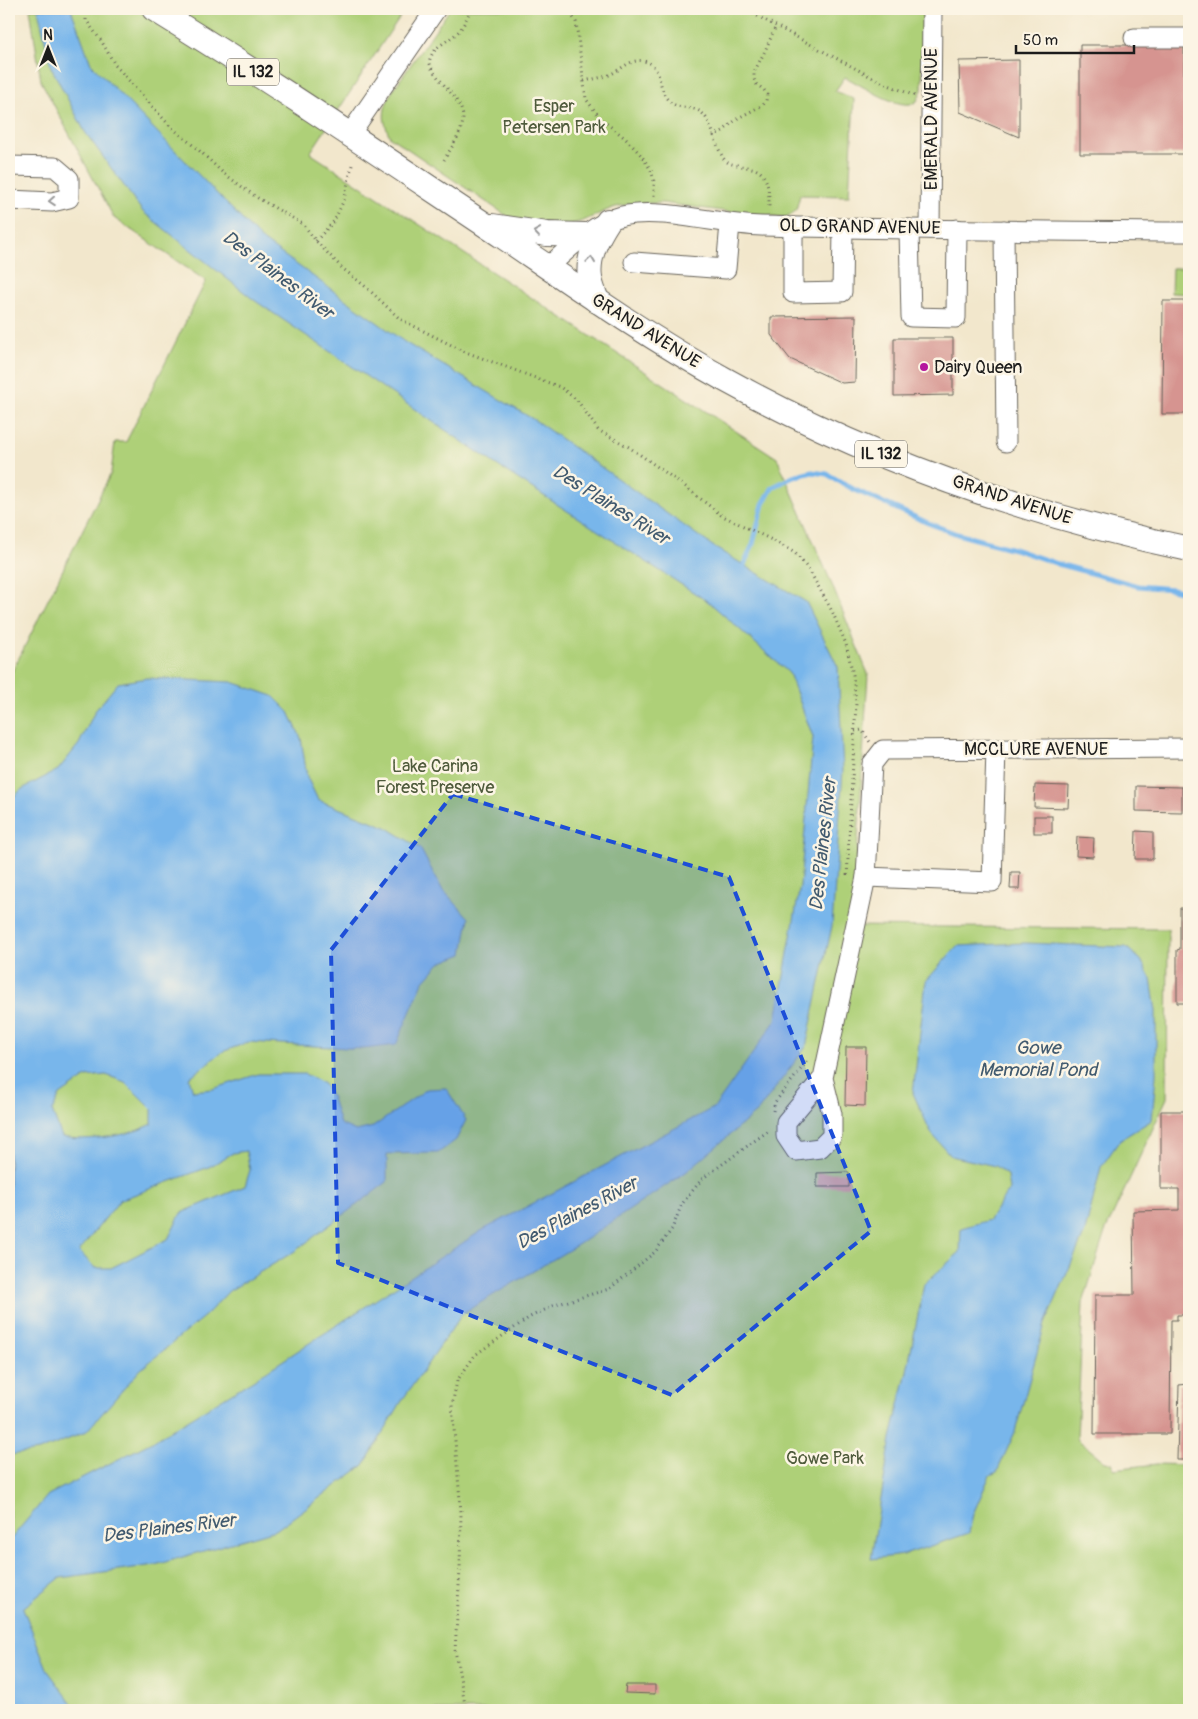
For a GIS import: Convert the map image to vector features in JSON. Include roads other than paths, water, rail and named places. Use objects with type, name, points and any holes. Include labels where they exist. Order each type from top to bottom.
[{"type":"main road","name":"GRAND AVENUE","points":[[154,9],[350,134],[649,336],[726,380],[822,428],[938,477],[1113,532],[1189,548]]},
{"type":"main road","points":[[597,301],[590,278],[590,257],[608,221]]},
{"type":"main road","points":[[485,225],[547,234],[585,235]]},
{"type":"street","points":[[350,134],[436,9]]},
{"type":"street","name":"EMERALD AVENUE","points":[[930,228],[932,9]]},
{"type":"street","points":[[1134,38],[1189,38]]},
{"type":"street","points":[[9,166],[55,168],[69,179],[69,198],[52,202],[9,200]]},
{"type":"street","name":"OLD GRAND AVENUE","points":[[548,267],[585,235],[608,221],[622,216],[648,214],[662,214],[730,224],[793,227],[1189,232]]},
{"type":"street","points":[[634,262],[726,269],[730,224]]},
{"type":"street","points":[[793,227],[793,293],[842,292],[843,228]]},
{"type":"street","points":[[909,228],[911,318],[956,318],[957,229]]},
{"type":"street","points":[[1004,230],[1006,442]]},
{"type":"street","name":"MCCLURE AVENUE","points":[[866,877],[872,764],[883,750],[1189,748]]},
{"type":"street","points":[[823,1078],[866,877],[992,882],[996,749]]},
{"type":"water","name":"Des Plaines River","points":[[38,9],[71,9],[91,64],[261,239],[406,343],[536,421],[717,549],[806,602],[838,667],[843,770],[832,926],[806,1047],[758,1111],[686,1172],[579,1244],[463,1313],[403,1399],[364,1465],[276,1530],[155,1565],[60,1578],[23,1608],[48,1671],[77,1710],[15,1710],[9,1698],[9,1541],[48,1495],[152,1442],[253,1380],[481,1231],[715,1107],[776,1020],[800,886],[813,737],[789,673],[710,603],[510,474],[254,300],[143,212],[85,132],[51,67]]},
{"type":"water","points":[[147,678],[232,682],[273,696],[289,712],[301,738],[307,777],[318,800],[386,827],[420,848],[442,889],[469,918],[463,954],[440,963],[423,982],[396,1045],[363,1049],[249,1042],[222,1052],[189,1078],[193,1091],[213,1089],[258,1074],[305,1074],[324,1084],[332,1098],[340,1124],[356,1131],[373,1127],[427,1089],[446,1088],[466,1120],[456,1140],[438,1153],[387,1154],[387,1182],[295,1251],[229,1291],[207,1314],[140,1370],[86,1432],[39,1451],[9,1455],[9,801],[22,789],[58,770],[79,744],[95,711],[118,683]],"holes":[[[106,1075],[125,1082],[152,1109],[152,1124],[132,1132],[108,1137],[83,1139],[62,1137],[52,1111],[60,1095],[86,1077]],[[246,1151],[250,1170],[245,1186],[181,1213],[168,1239],[111,1268],[95,1268],[79,1251],[120,1200],[209,1167],[233,1153]]]},
{"type":"water","name":"Gowe Memorial Pond","points":[[1025,943],[1126,947],[1141,960],[1151,979],[1156,1011],[1156,1075],[1152,1120],[1120,1140],[1101,1167],[1085,1232],[1045,1324],[1015,1432],[997,1472],[990,1475],[973,1514],[969,1533],[904,1555],[871,1559],[891,1438],[907,1371],[924,1284],[960,1252],[961,1228],[989,1220],[1009,1190],[1007,1175],[995,1166],[951,1156],[931,1133],[913,1093],[926,981],[957,946]]},
{"type":"waterway","points":[[742,570],[753,544],[763,504],[773,487],[793,477],[812,472],[827,474],[853,489],[957,534],[1138,586],[1172,589],[1189,593]]},
{"type":"place","name":"Dairy Queen","points":[[924,367]]},
{"type":"park label","name":"Esper Petersen Park","points":[[554,116]]},
{"type":"park label","name":"Lake Carina Forest Preserve","points":[[435,776]]},
{"type":"park label","name":"Gowe Park","points":[[825,1458]]}]
